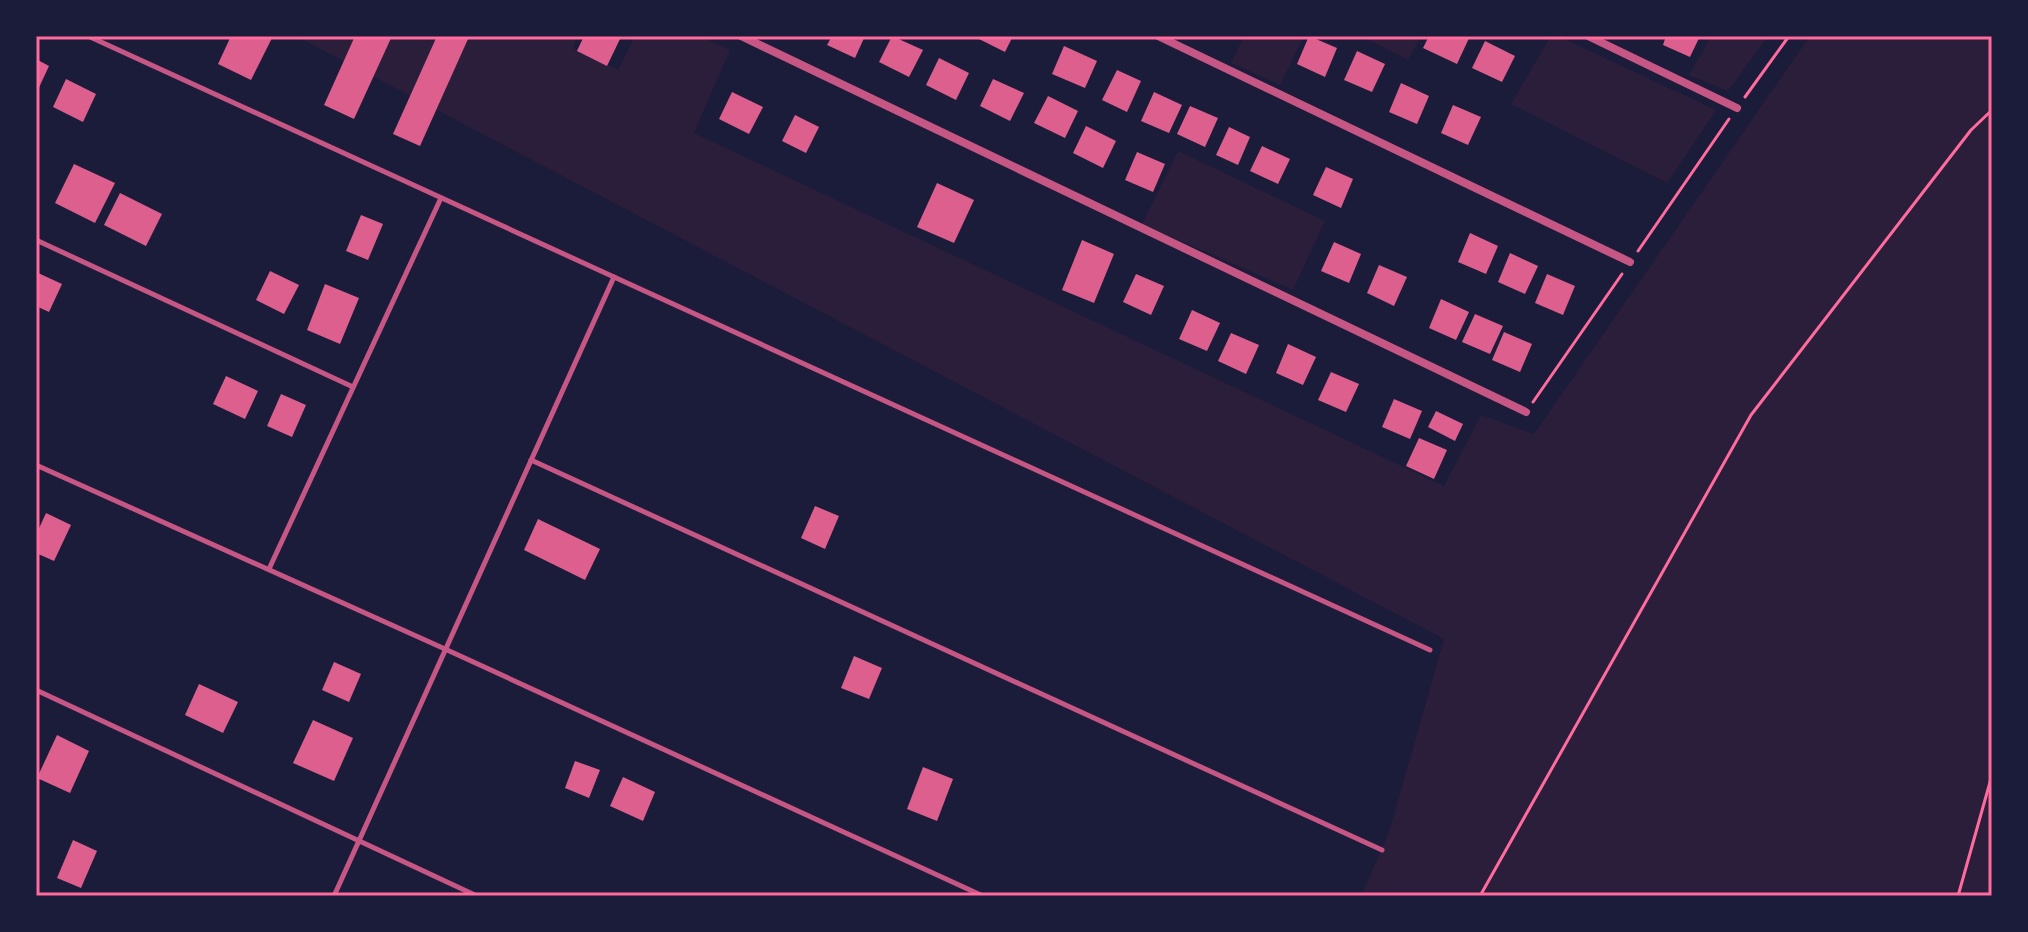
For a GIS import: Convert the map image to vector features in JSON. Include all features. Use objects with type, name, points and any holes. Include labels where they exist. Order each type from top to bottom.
[{"type":"street","points":[[741,36],[1526,412]]},
{"type":"street","points":[[1158,36],[1630,262]]},
{"type":"street","points":[[1588,36],[1737,108]]},
{"type":"lane","points":[[88,36],[1430,650]]},
{"type":"lane","points":[[269,569],[441,198]]},
{"type":"lane","points":[[36,240],[353,387]]},
{"type":"lane","points":[[334,896],[614,277]]},
{"type":"lane","points":[[531,460],[1382,850]]},
{"type":"lane","points":[[36,465],[983,896]]},
{"type":"lane","points":[[36,690],[477,896]]},
{"type":"path","points":[[1526,412],[1789,36]]},
{"type":"path","points":[[1480,896],[1751,415],[1971,130],[1992,110]]},
{"type":"path","points":[[1958,896],[1992,775]]},
{"type":"shaded area","points":[[296,36],[578,36],[573,48],[618,70],[635,36],[701,36],[730,50],[694,133],[1444,486],[1481,415],[1534,434],[1810,36],[1992,36],[1992,896],[1361,896],[1389,832],[1444,639]]},
{"type":"shaded area","points":[[1244,36],[1304,36],[1280,85],[1231,63]]},
{"type":"shaded area","points":[[1361,36],[1421,36],[1408,60]]},
{"type":"shaded area","points":[[1551,36],[1558,36],[1716,110],[1667,183],[1511,104]]},
{"type":"shaded area","points":[[1711,36],[1768,36],[1728,91],[1689,75]]},
{"type":"shaded area","points":[[1178,151],[1325,221],[1293,290],[1142,224]]},
{"type":"building","points":[[231,36],[273,36],[251,80],[218,64]]},
{"type":"building","points":[[355,36],[392,36],[354,119],[324,105]]},
{"type":"building","points":[[437,36],[468,39],[420,146],[393,134]]},
{"type":"building","points":[[584,36],[615,36],[620,39],[607,66],[577,51]]},
{"type":"building","points":[[832,36],[865,36],[855,58],[827,45]]},
{"type":"building","points":[[892,36],[923,50],[909,77],[879,62]]},
{"type":"building","points":[[973,36],[1013,36],[1005,52]]},
{"type":"building","points":[[1309,36],[1337,48],[1325,77],[1297,64]]},
{"type":"building","points":[[1429,36],[1470,36],[1457,64],[1423,48]]},
{"type":"building","points":[[1666,36],[1700,36],[1690,57],[1663,45]]},
{"type":"building","points":[[1485,41],[1515,56],[1502,82],[1472,68]]},
{"type":"building","points":[[1064,46],[1097,61],[1085,88],[1052,74]]},
{"type":"building","points":[[1357,51],[1385,64],[1372,92],[1344,80]]},
{"type":"building","points":[[939,58],[969,73],[956,100],[926,85]]},
{"type":"building","points":[[36,59],[49,66],[36,94]]},
{"type":"building","points":[[1117,70],[1141,81],[1127,112],[1102,100]]},
{"type":"building","points":[[66,79],[96,94],[83,122],[53,107]]},
{"type":"building","points":[[993,79],[1024,93],[1010,121],[980,106]]},
{"type":"building","points":[[1401,83],[1429,96],[1417,124],[1389,112]]},
{"type":"building","points":[[732,92],[763,107],[749,134],[719,119]]},
{"type":"building","points":[[1154,92],[1182,105],[1169,133],[1141,121]]},
{"type":"building","points":[[1048,96],[1078,111],[1065,138],[1034,123]]},
{"type":"building","points":[[1453,105],[1481,117],[1468,145],[1441,133]]},
{"type":"building","points":[[1190,106],[1218,118],[1205,147],[1177,134]]},
{"type":"building","points":[[795,115],[819,127],[806,153],[782,141]]},
{"type":"building","points":[[1086,126],[1116,141],[1103,168],[1073,153]]},
{"type":"building","points":[[1229,127],[1250,137],[1238,165],[1216,155]]},
{"type":"building","points":[[1262,146],[1290,159],[1278,184],[1250,171]]},
{"type":"building","points":[[1137,152],[1165,164],[1153,192],[1125,180]]},
{"type":"building","points":[[74,164],[115,183],[95,223],[55,203]]},
{"type":"building","points":[[1326,167],[1353,179],[1341,208],[1313,195]]},
{"type":"building","points":[[937,183],[974,200],[954,243],[917,227]]},
{"type":"building","points":[[120,193],[162,214],[146,246],[104,225]]},
{"type":"building","points":[[361,215],[383,224],[368,260],[346,251]]},
{"type":"building","points":[[1470,233],[1498,246],[1486,274],[1458,262]]},
{"type":"building","points":[[1082,240],[1114,254],[1094,303],[1062,290]]},
{"type":"building","points":[[1334,242],[1361,254],[1349,283],[1321,271]]},
{"type":"building","points":[[1510,253],[1538,266],[1525,294],[1498,282]]},
{"type":"building","points":[[1379,265],[1407,277],[1394,306],[1367,293]]},
{"type":"building","points":[[270,271],[299,285],[284,314],[256,300]]},
{"type":"building","points":[[36,272],[62,284],[49,312],[36,306]]},
{"type":"building","points":[[1136,274],[1164,286],[1151,315],[1123,302]]},
{"type":"building","points":[[1547,274],[1575,286],[1563,315],[1535,303]]},
{"type":"building","points":[[325,284],[359,298],[340,344],[307,330]]},
{"type":"building","points":[[1441,299],[1469,312],[1456,340],[1429,328]]},
{"type":"building","points":[[1192,310],[1220,323],[1207,351],[1179,339]]},
{"type":"building","points":[[1475,314],[1503,326],[1490,354],[1462,342]]},
{"type":"building","points":[[1504,332],[1532,344],[1520,372],[1492,360]]},
{"type":"building","points":[[1231,333],[1259,345],[1246,374],[1218,361]]},
{"type":"building","points":[[1288,344],[1316,357],[1303,385],[1276,373]]},
{"type":"building","points":[[1331,372],[1359,384],[1346,412],[1318,400]]},
{"type":"building","points":[[226,376],[258,391],[245,419],[213,404]]},
{"type":"building","points":[[281,394],[306,405],[292,437],[267,426]]},
{"type":"building","points":[[1394,399],[1422,411],[1410,439],[1382,427]]},
{"type":"building","points":[[1436,411],[1463,424],[1455,441],[1428,427]]},
{"type":"building","points":[[1419,438],[1447,450],[1434,479],[1406,466]]},
{"type":"building","points":[[815,506],[839,516],[825,549],[801,538]]},
{"type":"building","points":[[46,513],[71,525],[54,561],[36,553],[36,535]]},
{"type":"building","points":[[538,519],[600,549],[585,580],[524,550]]},
{"type":"building","points":[[854,656],[882,668],[869,699],[841,688]]},
{"type":"building","points":[[334,662],[361,674],[349,702],[322,690]]},
{"type":"building","points":[[199,684],[238,702],[223,733],[185,715]]},
{"type":"building","points":[[313,720],[353,738],[334,781],[293,763]]},
{"type":"building","points":[[57,735],[89,751],[70,793],[37,778]]},
{"type":"building","points":[[575,761],[600,770],[589,798],[565,788]]},
{"type":"building","points":[[923,767],[953,779],[937,821],[907,809]]},
{"type":"building","points":[[623,777],[655,792],[643,821],[610,806]]},
{"type":"building","points":[[73,840],[97,851],[81,888],[57,878]]}]
